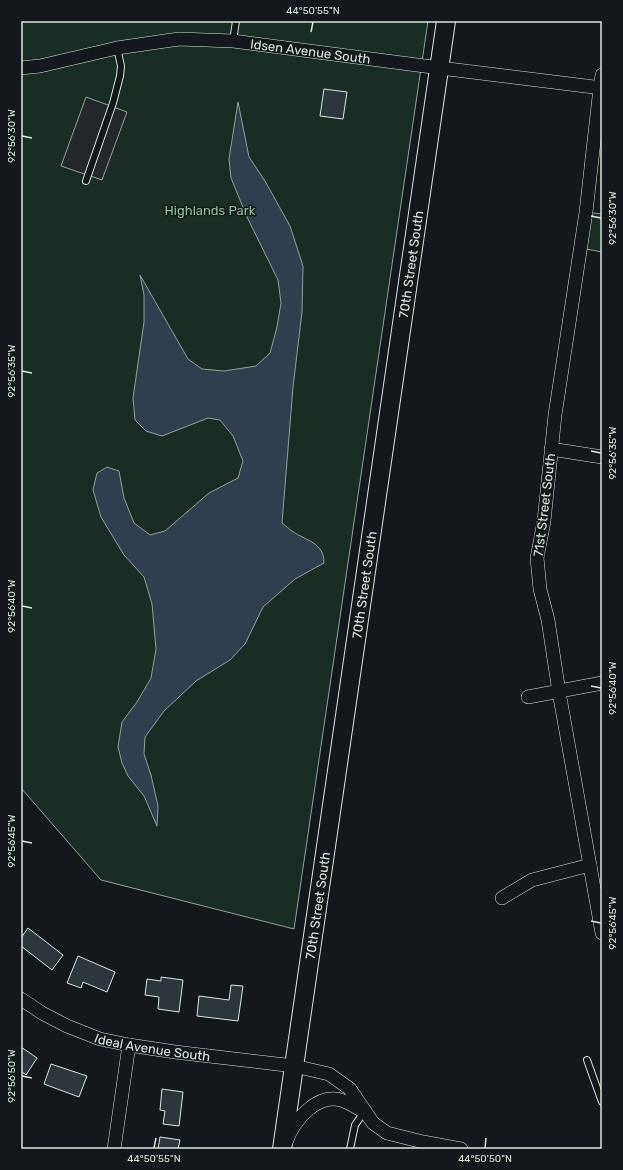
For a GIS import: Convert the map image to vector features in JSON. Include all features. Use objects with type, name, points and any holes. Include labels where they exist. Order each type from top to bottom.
[{"type":"main road","name":"70th Street South","points":[[283,1149],[446,21]]},
{"type":"street","name":"Idsen Avenue South","points":[[21,68],[40,66],[117,48],[179,39],[233,41],[601,88]]},
{"type":"street","name":"71st Street South","points":[[602,75],[586,212],[554,415],[544,521],[537,558],[540,589],[548,620],[559,692],[602,933]]},
{"type":"street","points":[[551,449],[602,457]]},
{"type":"street","points":[[528,697],[602,683]]},
{"type":"street","points":[[502,898],[532,880],[590,865]]},
{"type":"street","name":"Ideal Avenue South","points":[[21,999],[42,1013],[67,1026],[100,1039],[175,1052],[294,1066],[329,1074],[350,1089],[364,1112]]},
{"type":"street","points":[[114,1149],[129,1045]]},
{"type":"street","points":[[283,1149],[290,1133],[306,1110],[326,1098],[343,1100],[364,1112],[373,1123],[387,1133],[461,1149]]},
{"type":"lane","points":[[233,41],[236,21]]},
{"type":"lane","points":[[86,181],[113,103],[120,76],[121,66],[117,48]]},
{"type":"lane","points":[[587,1060],[602,1102]]},
{"type":"lane","points":[[350,1149],[355,1125],[364,1112]]},
{"type":"green space","name":"Highlands Park","points":[[21,21],[428,21],[294,929],[101,880],[21,788]]},
{"type":"green space","points":[[586,212],[602,214],[602,252],[581,248]]},
{"type":"shaded area","points":[[86,97],[127,112],[102,180],[61,166]]},
{"type":"water","points":[[238,102],[249,157],[265,181],[290,226],[303,266],[302,312],[293,387],[282,523],[292,531],[318,546],[323,556],[324,563],[295,579],[263,607],[245,644],[230,660],[196,681],[164,711],[145,737],[144,754],[151,775],[158,806],[157,826],[144,796],[128,776],[122,763],[118,747],[122,722],[137,702],[151,678],[156,649],[152,604],[144,577],[124,555],[101,517],[93,490],[97,473],[107,467],[119,471],[124,498],[134,523],[150,535],[165,531],[209,493],[238,478],[243,461],[233,436],[220,420],[208,418],[162,436],[146,431],[135,420],[133,398],[144,322],[144,295],[140,275],[188,359],[202,369],[224,371],[256,366],[270,353],[277,327],[281,303],[278,280],[247,217],[231,178],[229,159]]},
{"type":"building","points":[[324,89],[347,92],[343,119],[320,116]]},
{"type":"building","points":[[28,928],[63,955],[52,970],[21,946],[21,938]]},
{"type":"building","points":[[78,956],[115,972],[107,992],[83,982],[81,988],[67,983]]},
{"type":"building","points":[[161,977],[183,980],[179,1012],[158,1009],[159,997],[145,995],[147,979],[161,981]]},
{"type":"building","points":[[231,985],[243,986],[238,1021],[197,1016],[199,996],[229,1000]]},
{"type":"building","points":[[21,1047],[37,1058],[26,1075],[21,1071]]},
{"type":"building","points":[[51,1064],[87,1076],[79,1097],[44,1084]]},
{"type":"building","points":[[162,1089],[183,1092],[179,1126],[163,1124],[165,1111],[160,1110]]},
{"type":"building","points":[[160,1137],[180,1140],[178,1149],[158,1149]]}]
